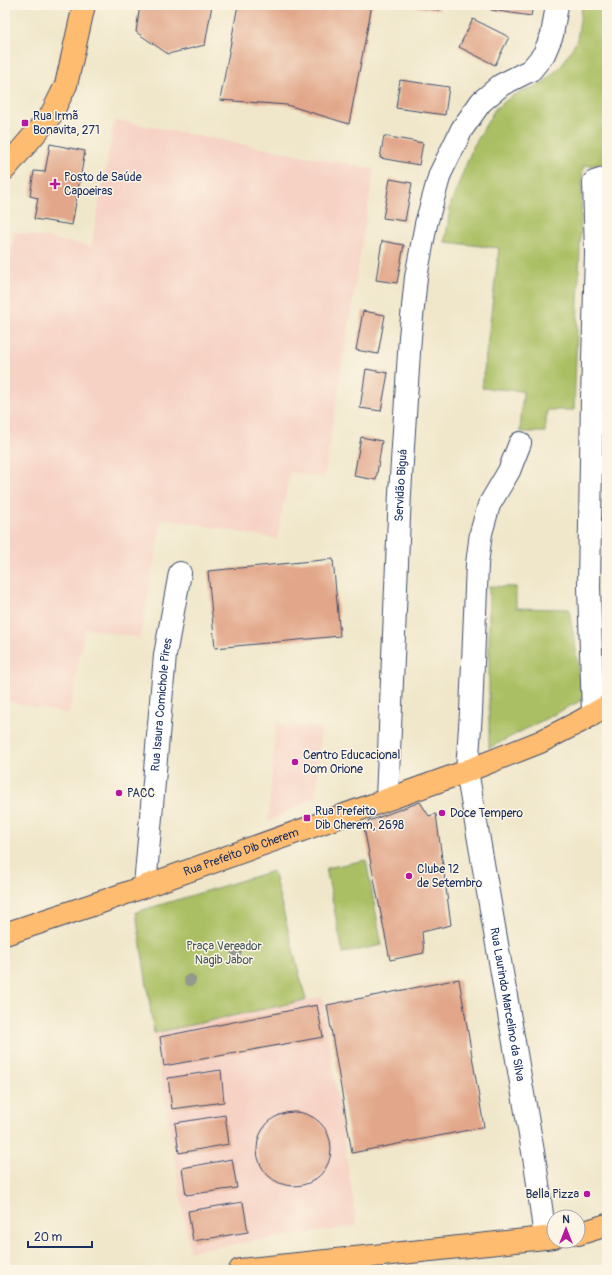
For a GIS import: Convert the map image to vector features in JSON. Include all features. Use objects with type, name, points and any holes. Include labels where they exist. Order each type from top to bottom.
[{"type":"main road","points":[[5,169],[51,115],[66,85],[84,5]]},
{"type":"main road","name":"Rua Prefeito Dib Cherem","points":[[5,934],[104,901],[467,771],[540,742],[600,710]]},
{"type":"main road","points":[[586,1232],[607,1225]]},
{"type":"main road","points":[[586,1235],[607,1234]]},
{"type":"main road","points":[[240,1270],[546,1238]]},
{"type":"street","name":"Servidão Biguá","points":[[387,799],[400,493],[410,337],[416,277],[424,231],[440,174],[462,129],[481,102],[501,85],[531,70],[544,54],[552,35],[557,5]]},
{"type":"street","points":[[600,710],[589,588],[598,542],[601,253],[594,182],[607,178]]},
{"type":"street","name":"Rua Laurindo Marcelino da Silva","points":[[520,444],[510,471],[489,505],[481,533],[467,771],[534,1161],[546,1219]]},
{"type":"street","name":"Rua Isaura Comichole Pires","points":[[145,886],[165,662],[180,573]]},
{"type":"shaded area","points":[[115,120],[374,169],[324,478],[290,472],[277,539],[162,518],[140,638],[85,628],[69,714],[5,701],[5,284],[15,232],[91,246]]},
{"type":"shaded area","name":"Centro Educacional Dom Orione","points":[[276,723],[321,728],[316,796],[268,822]]},
{"type":"shaded area","points":[[322,997],[357,1226],[190,1251],[154,1033]]},
{"type":"green space","points":[[582,5],[607,5],[607,164],[583,166],[574,410],[547,410],[545,432],[520,432],[523,391],[482,388],[499,248],[445,242],[451,203],[473,147],[495,109],[512,96],[543,83],[562,65],[577,40]]},
{"type":"green space","points":[[489,586],[516,587],[516,608],[569,609],[584,699],[489,748]]},
{"type":"green space","points":[[366,860],[382,945],[343,953],[326,868]]},
{"type":"green space","name":"Praça Vereador Nagib Jabor","points":[[273,871],[306,1000],[154,1033],[136,912]]},
{"type":"building","points":[[140,5],[212,5],[205,45],[168,54],[136,32]]},
{"type":"building","points":[[238,5],[372,5],[349,124],[287,105],[220,100]]},
{"type":"building","points":[[417,5],[440,5],[439,10],[417,7]]},
{"type":"building","points":[[492,5],[533,5],[531,16],[491,10]]},
{"type":"building","points":[[473,19],[509,37],[495,65],[459,47]]},
{"type":"building","points":[[400,80],[449,87],[445,115],[396,108]]},
{"type":"building","points":[[384,136],[423,143],[419,165],[380,158]]},
{"type":"building","name":"Posto de Saúde Capoeiras","points":[[50,144],[85,151],[72,225],[34,219],[38,198],[30,196],[34,171],[45,172]]},
{"type":"building","points":[[390,179],[412,183],[405,221],[383,218]]},
{"type":"building","points":[[382,241],[404,245],[397,283],[376,280]]},
{"type":"building","points":[[363,311],[385,315],[378,354],[356,350]]},
{"type":"building","points":[[366,369],[388,373],[381,411],[360,408]]},
{"type":"building","points":[[361,437],[382,441],[376,480],[354,476]]},
{"type":"building","points":[[333,559],[340,636],[215,648],[208,571]]},
{"type":"building","name":"Clube 12 de Setembro","points":[[420,802],[429,816],[436,814],[451,925],[422,932],[424,953],[390,960],[364,828],[369,821]]},
{"type":"building","points":[[459,979],[484,1127],[352,1153],[327,1005]]},
{"type":"building","points":[[317,1005],[323,1037],[164,1066],[160,1037]]},
{"type":"building","points":[[221,1070],[224,1102],[172,1109],[168,1078]]},
{"type":"building","points":[[294,1112],[308,1115],[320,1123],[328,1135],[331,1149],[328,1163],[320,1175],[308,1183],[294,1186],[280,1183],[268,1175],[260,1163],[257,1149],[260,1135],[268,1123],[280,1115]]},
{"type":"building","points":[[225,1115],[229,1144],[179,1153],[175,1123]]},
{"type":"building","points":[[232,1159],[237,1188],[186,1195],[182,1168]]},
{"type":"building","points":[[243,1202],[248,1232],[193,1241],[188,1211]]},
{"type":"place","name":"Rua Irmã Bonavita, 271","points":[[25,123]]},
{"type":"place","name":"Posto de Saúde Capoeiras","points":[[55,184]]},
{"type":"place","name":"Centro Educacional Dom Orione","points":[[295,762]]},
{"type":"place","name":"PACC","points":[[119,793]]},
{"type":"place","name":"Doce Tempero","points":[[442,813]]},
{"type":"place","name":"Rua Prefeito Dib Cherem, 2698","points":[[307,818]]},
{"type":"place","name":"Clube 12 de Setembro","points":[[409,876]]},
{"type":"place","name":"Bella Pizza","points":[[587,1194]]}]
